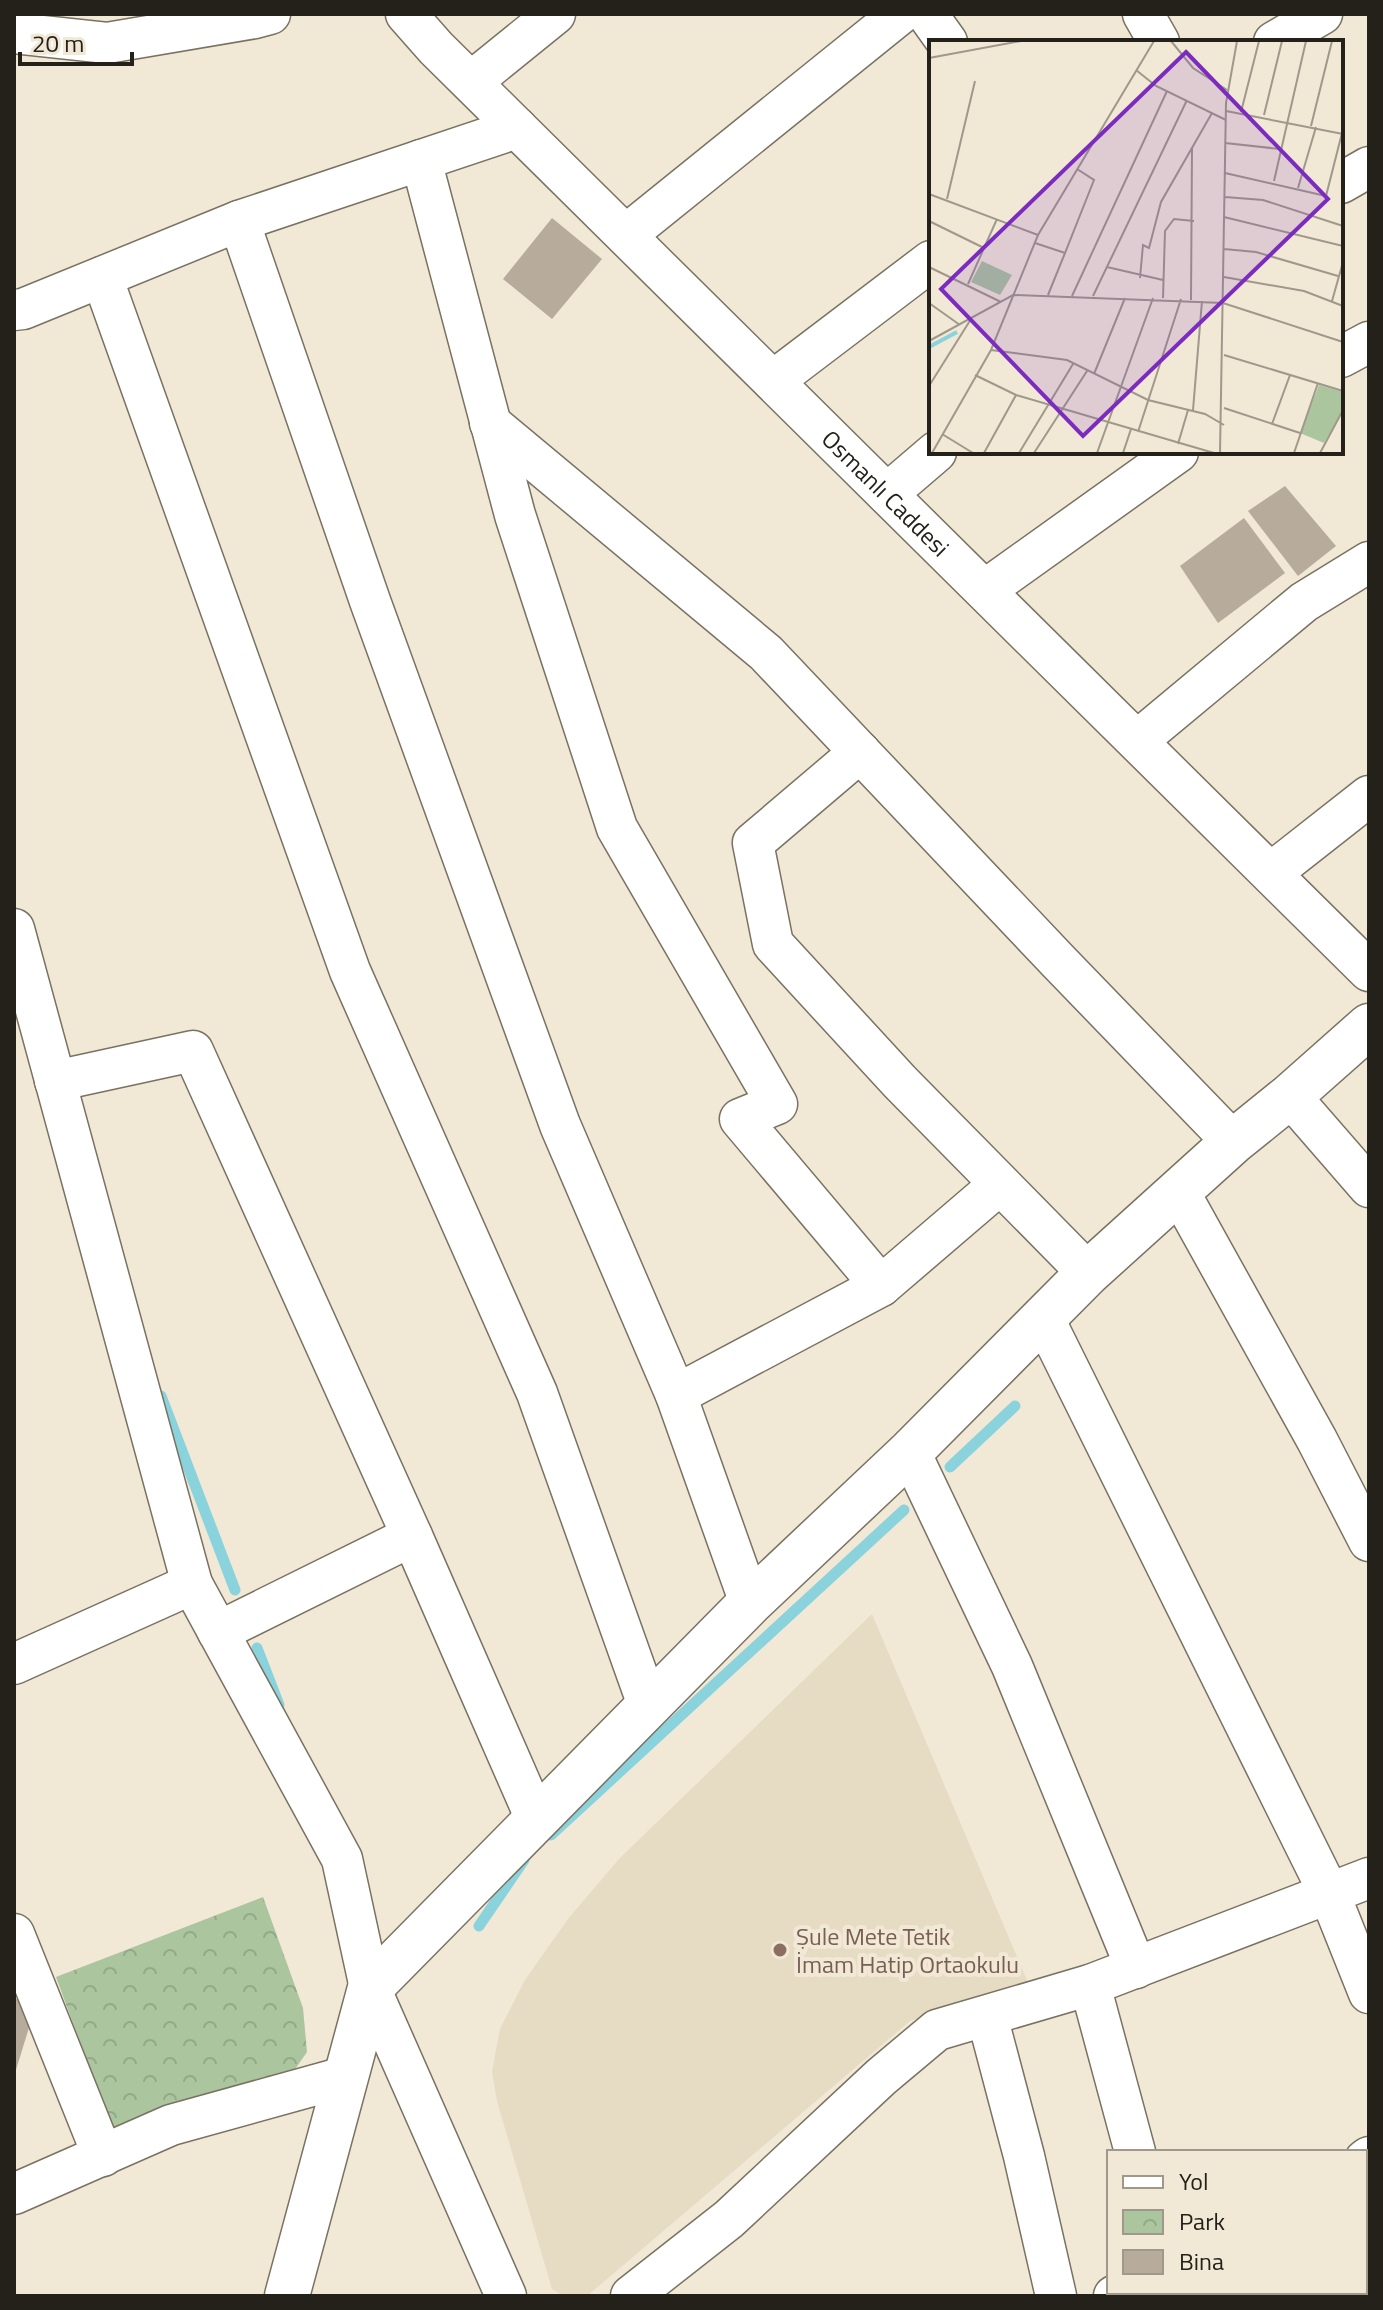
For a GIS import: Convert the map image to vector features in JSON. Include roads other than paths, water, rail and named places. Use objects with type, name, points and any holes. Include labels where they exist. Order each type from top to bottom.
[{"type":"street","points":[[14,33],[107,43],[270,14]]},
{"type":"street","name":"Osmanlı Caddesi","points":[[406,14],[517,128],[1369,971]]},
{"type":"street","points":[[626,235],[900,14]]},
{"type":"street","points":[[927,14],[946,40]]},
{"type":"street","points":[[1143,14],[1158,40]]},
{"type":"street","points":[[1277,40],[1322,14]]},
{"type":"street","points":[[471,82],[551,15]]},
{"type":"street","points":[[14,310],[239,221],[517,128]]},
{"type":"street","points":[[421,160],[515,515],[617,828],[777,1104],[740,1119],[881,1286]]},
{"type":"street","points":[[1343,182],[1369,167]]},
{"type":"street","points":[[239,221],[370,601],[560,1125],[676,1395],[750,1603]]},
{"type":"street","points":[[773,381],[929,263]]},
{"type":"street","points":[[102,277],[350,971],[537,1393],[648,1705]]},
{"type":"street","points":[[1343,356],[1369,342]]},
{"type":"street","points":[[490,423],[766,653],[1233,1142]]},
{"type":"street","points":[[887,494],[934,454]]},
{"type":"street","points":[[985,590],[1175,454]]},
{"type":"street","points":[[1137,741],[1304,602],[1369,562]]},
{"type":"street","points":[[860,752],[753,843],[773,944],[900,1082],[1088,1273]]},
{"type":"street","points":[[1271,873],[1369,796]]},
{"type":"street","points":[[14,929],[192,1584],[342,1859],[370,1988],[506,2296]]},
{"type":"street","points":[[287,2296],[370,1988],[750,1603],[910,1452],[1088,1273],[1178,1190],[1369,1026]]},
{"type":"street","points":[[55,1081],[193,1051],[536,1819]]},
{"type":"street","points":[[1290,1096],[1369,1187]]},
{"type":"street","points":[[676,1395],[881,1286],[1000,1184]]},
{"type":"street","points":[[1178,1190],[1317,1440],[1369,1541]]},
{"type":"street","points":[[1044,1319],[1329,1893],[1369,1993]]},
{"type":"street","points":[[910,1452],[1012,1666],[1136,1968]]},
{"type":"street","points":[[218,1632],[412,1536]]},
{"type":"street","points":[[14,1664],[192,1584]]},
{"type":"street","points":[[631,2296],[729,2219],[881,2077],[937,2030],[1090,1985],[1369,1878]]},
{"type":"street","points":[[14,1934],[103,2156]]},
{"type":"street","points":[[1090,1985],[1134,2150]]},
{"type":"street","points":[[987,2016],[1024,2156],[1056,2296]]},
{"type":"street","points":[[14,2194],[171,2125],[344,2077]]},
{"type":"waterway","points":[[161,1396],[235,1590]]},
{"type":"waterway","points":[[950,1467],[1015,1406]]},
{"type":"waterway","points":[[551,1835],[904,1510]]},
{"type":"waterway","points":[[257,1648],[279,1705]]},
{"type":"waterway","points":[[479,1926],[524,1860]]},
{"type":"place","name":"Şule Mete Tetik İmam Hatip Ortaokulu","points":[[780,1950]]}]
